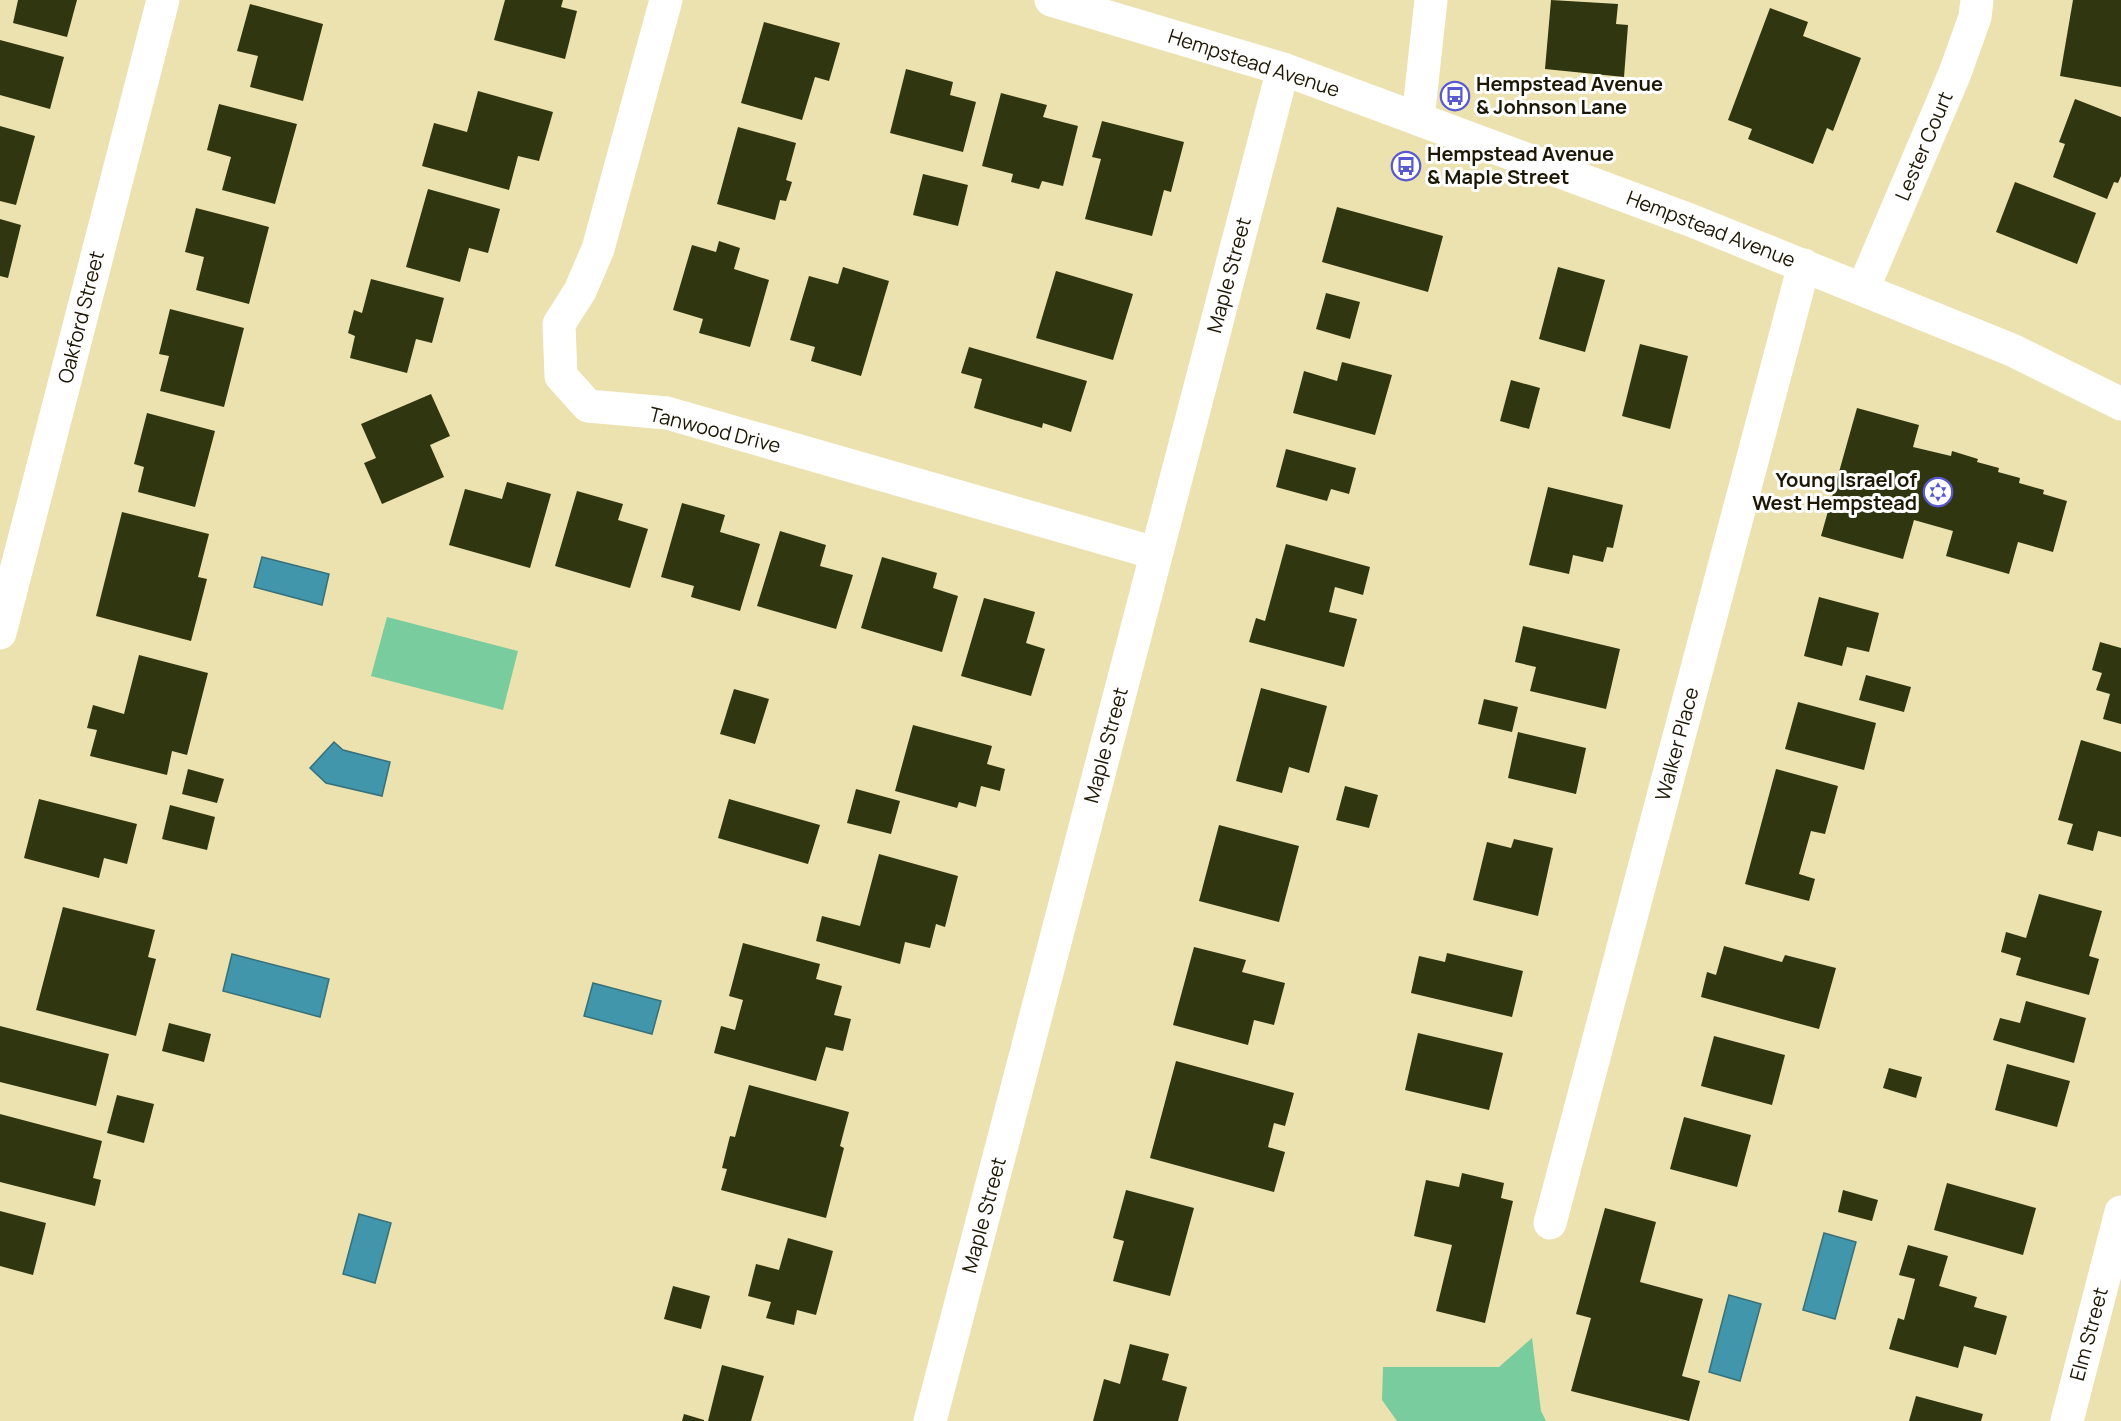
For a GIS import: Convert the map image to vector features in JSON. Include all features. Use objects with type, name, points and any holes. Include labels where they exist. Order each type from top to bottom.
[{"type":"street","name":"Oakford Street","points":[[0,633],[163,0]]},
{"type":"street","name":"Tanwood Drive","points":[[666,0],[598,249],[580,291],[559,324],[561,376],[588,406],[667,413],[1155,554]]},
{"type":"street","name":"Hempstead Avenue","points":[[1051,0],[1283,69],[1690,220],[2013,350],[2121,404]]},
{"type":"street","points":[[1418,119],[1431,0]]},
{"type":"street","name":"Lester Court","points":[[1863,289],[1955,73],[1975,17],[1977,0]]},
{"type":"street","name":"Maple Street","points":[[930,1421],[1283,69]]},
{"type":"street","name":"Walker Place","points":[[1550,1223],[1804,265]]},
{"type":"street","name":"Elm Street","points":[[2067,1421],[2121,1212]]},
{"type":"green space","points":[[387,617],[518,651],[503,710],[371,676]]},
{"type":"green space","points":[[1532,1338],[1541,1411],[1546,1421],[1397,1421],[1382,1400],[1383,1367],[1499,1367]]},
{"type":"water","points":[[262,557],[329,574],[322,605],[254,587]]},
{"type":"water","points":[[334,742],[343,750],[390,762],[382,796],[326,783],[310,768]]},
{"type":"water","points":[[232,954],[329,979],[320,1017],[223,991]]},
{"type":"water","points":[[593,983],[661,1001],[652,1034],[584,1016]]},
{"type":"water","points":[[359,1214],[391,1223],[375,1283],[343,1274]]},
{"type":"water","points":[[1824,1233],[1856,1242],[1835,1319],[1803,1310]]},
{"type":"water","points":[[1729,1295],[1761,1304],[1740,1381],[1709,1372]]},
{"type":"building","points":[[18,0],[77,0],[67,37],[13,23]]},
{"type":"building","points":[[505,0],[563,0],[561,7],[577,11],[565,59],[494,40]]},
{"type":"building","points":[[1551,0],[1618,4],[1616,24],[1628,25],[1624,77],[1545,69]]},
{"type":"building","points":[[2073,0],[2121,0],[2121,87],[2060,76]]},
{"type":"building","points":[[250,4],[323,24],[303,101],[250,87],[258,56],[237,51]]},
{"type":"building","points":[[1770,8],[1808,22],[1803,36],[1861,58],[1833,131],[1827,128],[1813,164],[1748,139],[1752,129],[1728,120]]},
{"type":"building","points":[[764,22],[840,43],[829,81],[815,77],[802,120],[741,103]]},
{"type":"building","points":[[0,40],[64,57],[50,109],[0,95]]},
{"type":"building","points":[[906,69],[953,82],[950,95],[976,102],[963,152],[890,133]]},
{"type":"building","points":[[478,91],[553,112],[539,161],[518,156],[509,190],[422,166],[434,123],[467,132]]},
{"type":"building","points":[[1001,93],[1047,105],[1043,117],[1078,126],[1063,186],[1042,181],[1039,189],[1011,182],[1013,174],[982,166]]},
{"type":"building","points":[[2075,99],[2121,117],[2121,176],[2118,183],[2114,182],[2107,199],[2053,177],[2065,144],[2059,142]]},
{"type":"building","points":[[219,104],[297,124],[275,204],[222,190],[231,157],[207,150]]},
{"type":"building","points":[[1102,121],[1184,142],[1171,192],[1164,190],[1152,236],[1085,219],[1101,159],[1092,157]]},
{"type":"building","points":[[0,126],[35,136],[16,205],[0,201]]},
{"type":"building","points":[[738,127],[796,143],[786,180],[792,182],[786,201],[780,200],[775,220],[717,204]]},
{"type":"building","points":[[923,174],[968,185],[958,226],[913,215]]},
{"type":"building","points":[[2015,182],[2096,213],[2077,264],[1996,232]]},
{"type":"building","points":[[428,189],[500,209],[488,253],[469,248],[460,282],[406,267]]},
{"type":"building","points":[[1337,207],[1443,236],[1428,292],[1322,262]]},
{"type":"building","points":[[196,208],[269,227],[249,304],[196,290],[204,257],[185,252]]},
{"type":"building","points":[[0,219],[21,225],[8,278],[0,276]]},
{"type":"building","points":[[719,241],[740,248],[734,269],[769,280],[750,347],[699,333],[703,319],[673,310],[692,245],[716,252]]},
{"type":"building","points":[[843,267],[889,281],[861,376],[811,361],[815,347],[790,340],[809,276],[838,284]]},
{"type":"building","points":[[1558,267],[1605,280],[1585,352],[1539,339]]},
{"type":"building","points":[[1056,271],[1133,294],[1113,360],[1036,338]]},
{"type":"building","points":[[371,279],[444,298],[432,343],[416,339],[407,373],[350,358],[355,336],[348,333],[354,310],[362,313]]},
{"type":"building","points":[[1326,293],[1360,302],[1350,339],[1316,329]]},
{"type":"building","points":[[170,309],[244,328],[224,407],[160,391],[169,356],[159,354]]},
{"type":"building","points":[[1640,344],[1688,356],[1670,429],[1622,416]]},
{"type":"building","points":[[969,347],[1087,381],[1071,432],[1043,423],[1042,428],[974,408],[982,379],[961,373]]},
{"type":"building","points":[[1342,362],[1392,375],[1375,435],[1293,413],[1304,371],[1337,381]]},
{"type":"building","points":[[1511,380],[1540,388],[1529,429],[1500,421]]},
{"type":"building","points":[[431,394],[450,436],[430,445],[444,477],[382,504],[364,463],[376,458],[361,424]]},
{"type":"building","name":"Young Israel of West Hempstead","points":[[1857,408],[1919,425],[1913,447],[1951,456],[1952,451],[1978,459],[1977,462],[1999,468],[1998,472],[2020,478],[2019,483],[2044,490],[2043,494],[2067,501],[2053,552],[2018,542],[2009,574],[1946,556],[1953,531],[1914,520],[1903,559],[1821,536]]},
{"type":"building","points":[[147,413],[215,431],[195,507],[138,492],[144,467],[134,464]]},
{"type":"building","points":[[1286,449],[1356,468],[1349,494],[1331,489],[1327,501],[1276,487]]},
{"type":"building","points":[[507,482],[551,494],[530,568],[449,545],[465,489],[502,499]]},
{"type":"building","points":[[1548,487],[1623,505],[1613,548],[1607,547],[1603,562],[1573,555],[1569,574],[1529,565]]},
{"type":"building","points":[[577,491],[623,504],[618,520],[648,529],[630,588],[555,566]]},
{"type":"building","points":[[682,503],[725,515],[720,532],[760,544],[740,611],[691,597],[694,586],[661,577]]},
{"type":"building","points":[[122,512],[209,534],[198,577],[207,579],[191,641],[96,616]]},
{"type":"building","points":[[780,531],[826,545],[820,566],[853,575],[836,629],[757,606]]},
{"type":"building","points":[[1286,544],[1370,567],[1363,595],[1335,587],[1329,612],[1357,619],[1344,667],[1249,642],[1256,618],[1265,621]]},
{"type":"building","points":[[882,557],[937,573],[933,588],[958,596],[942,652],[861,628]]},
{"type":"building","points":[[1819,597],[1879,613],[1869,652],[1847,647],[1842,666],[1804,656]]},
{"type":"building","points":[[984,598],[1035,612],[1026,643],[1045,649],[1031,696],[961,676]]},
{"type":"building","points":[[1523,626],[1620,649],[1606,709],[1530,691],[1536,667],[1515,662]]},
{"type":"building","points":[[2100,642],[2121,648],[2121,724],[2103,719],[2110,694],[2096,690],[2102,673],[2092,670]]},
{"type":"building","points":[[139,655],[208,673],[187,755],[172,751],[167,775],[90,756],[97,730],[87,728],[93,705],[124,714]]},
{"type":"building","points":[[1866,675],[1911,687],[1904,712],[1859,700]]},
{"type":"building","points":[[1261,688],[1327,706],[1309,773],[1289,767],[1282,793],[1236,781]]},
{"type":"building","points":[[734,689],[769,699],[755,744],[720,734]]},
{"type":"building","points":[[1484,699],[1518,707],[1512,732],[1478,724]]},
{"type":"building","points":[[1798,702],[1876,723],[1864,770],[1785,749]]},
{"type":"building","points":[[913,725],[992,746],[987,764],[1005,769],[1000,791],[981,786],[976,807],[959,802],[957,808],[895,791]]},
{"type":"building","points":[[1518,732],[1586,748],[1576,794],[1508,778]]},
{"type":"building","points":[[2081,740],[2121,752],[2121,837],[2098,831],[2093,851],[2067,844],[2073,824],[2058,820]]},
{"type":"building","points":[[188,769],[224,779],[217,803],[182,794]]},
{"type":"building","points":[[1776,769],[1838,786],[1825,834],[1811,831],[1799,874],[1815,879],[1809,901],[1745,884]]},
{"type":"building","points":[[1345,786],[1378,795],[1369,828],[1336,820]]},
{"type":"building","points":[[856,789],[900,801],[891,834],[847,823]]},
{"type":"building","points":[[39,799],[137,824],[127,864],[104,858],[99,878],[24,858]]},
{"type":"building","points":[[729,799],[820,825],[808,864],[718,838]]},
{"type":"building","points":[[170,805],[215,817],[207,850],[162,839]]},
{"type":"building","points":[[1219,825],[1299,846],[1279,922],[1199,901]]},
{"type":"building","points":[[1514,839],[1553,848],[1538,916],[1473,900],[1487,842],[1511,848]]},
{"type":"building","points":[[879,854],[958,876],[945,927],[936,924],[930,948],[905,942],[900,964],[816,941],[822,916],[860,926]]},
{"type":"building","points":[[2039,894],[2102,911],[2089,956],[2099,959],[2089,995],[2016,975],[2021,958],[2001,952],[2006,932],[2026,938]]},
{"type":"building","points":[[63,907],[155,930],[148,957],[156,959],[136,1036],[36,1010]]},
{"type":"building","points":[[743,943],[820,964],[816,979],[842,986],[834,1015],[851,1019],[843,1051],[826,1047],[816,1081],[714,1053],[721,1026],[735,1030],[743,1000],[729,996]]},
{"type":"building","points":[[1724,946],[1782,962],[1785,955],[1836,968],[1819,1029],[1701,997],[1707,972],[1716,975]]},
{"type":"building","points":[[1194,947],[1246,960],[1242,972],[1285,983],[1274,1025],[1254,1020],[1248,1045],[1173,1025]]},
{"type":"building","points":[[1447,953],[1523,971],[1512,1017],[1411,993],[1419,956],[1445,962]]},
{"type":"building","points":[[2026,1001],[2086,1018],[2074,1063],[1993,1040],[2000,1018],[2020,1023]]},
{"type":"building","points":[[169,1023],[211,1034],[204,1062],[162,1051]]},
{"type":"building","points":[[0,1026],[109,1054],[96,1106],[0,1082]]},
{"type":"building","points":[[1418,1033],[1503,1053],[1489,1110],[1405,1090]]},
{"type":"building","points":[[1714,1036],[1785,1055],[1772,1105],[1701,1086]]},
{"type":"building","points":[[1176,1061],[1294,1093],[1285,1126],[1274,1123],[1268,1147],[1285,1152],[1274,1192],[1150,1158]]},
{"type":"building","points":[[2007,1064],[2070,1081],[2057,1127],[1995,1110]]},
{"type":"building","points":[[1889,1068],[1922,1077],[1916,1098],[1883,1088]]},
{"type":"building","points":[[749,1085],[849,1112],[840,1146],[844,1148],[826,1218],[721,1190],[727,1169],[722,1168],[730,1136],[735,1137]]},
{"type":"building","points":[[117,1095],[154,1104],[144,1143],[107,1133]]},
{"type":"building","points":[[0,1114],[102,1141],[93,1178],[101,1180],[95,1206],[0,1182]]},
{"type":"building","points":[[1684,1117],[1751,1135],[1737,1187],[1670,1169]]},
{"type":"building","points":[[1462,1173],[1504,1183],[1501,1198],[1513,1201],[1485,1323],[1436,1311],[1452,1245],[1414,1236],[1426,1180],[1459,1187]]},
{"type":"building","points":[[1947,1183],[2036,1208],[2023,1255],[1934,1230]]},
{"type":"building","points":[[1126,1190],[1194,1208],[1170,1296],[1113,1281],[1124,1241],[1113,1238]]},
{"type":"building","points":[[1843,1190],[1878,1200],[1872,1221],[1838,1212]]},
{"type":"building","points":[[1605,1208],[1656,1222],[1640,1282],[1703,1299],[1682,1376],[1700,1381],[1689,1421],[1571,1391],[1591,1318],[1576,1314]]},
{"type":"building","points":[[0,1211],[46,1223],[33,1275],[0,1266]]},
{"type":"building","points":[[788,1238],[833,1251],[816,1315],[797,1310],[794,1325],[766,1318],[771,1302],[748,1296],[756,1264],[779,1270]]},
{"type":"building","points":[[1908,1245],[1948,1256],[1939,1286],[1977,1297],[1974,1307],[2007,1316],[1996,1355],[1964,1346],[1958,1368],[1889,1349],[1898,1318],[1904,1320],[1915,1279],[1899,1275]]},
{"type":"building","points":[[673,1286],[710,1296],[701,1329],[664,1319]]},
{"type":"building","points":[[1130,1344],[1169,1354],[1162,1380],[1187,1387],[1178,1421],[1093,1421],[1104,1379],[1120,1384]]},
{"type":"building","points":[[722,1365],[764,1376],[751,1421],[708,1421]]},
{"type":"building","points":[[1916,1396],[1983,1414],[1981,1421],[1909,1421]]},
{"type":"building","points":[[684,1414],[704,1420],[704,1421],[682,1421]]},
{"type":"place","name":"Hempstead Avenue & Johnson Lane","points":[[1455,96]]},
{"type":"place","name":"Hempstead Avenue & Maple Street","points":[[1406,166]]},
{"type":"place","name":"Young Israel of West Hempstead","points":[[1938,492]]}]
